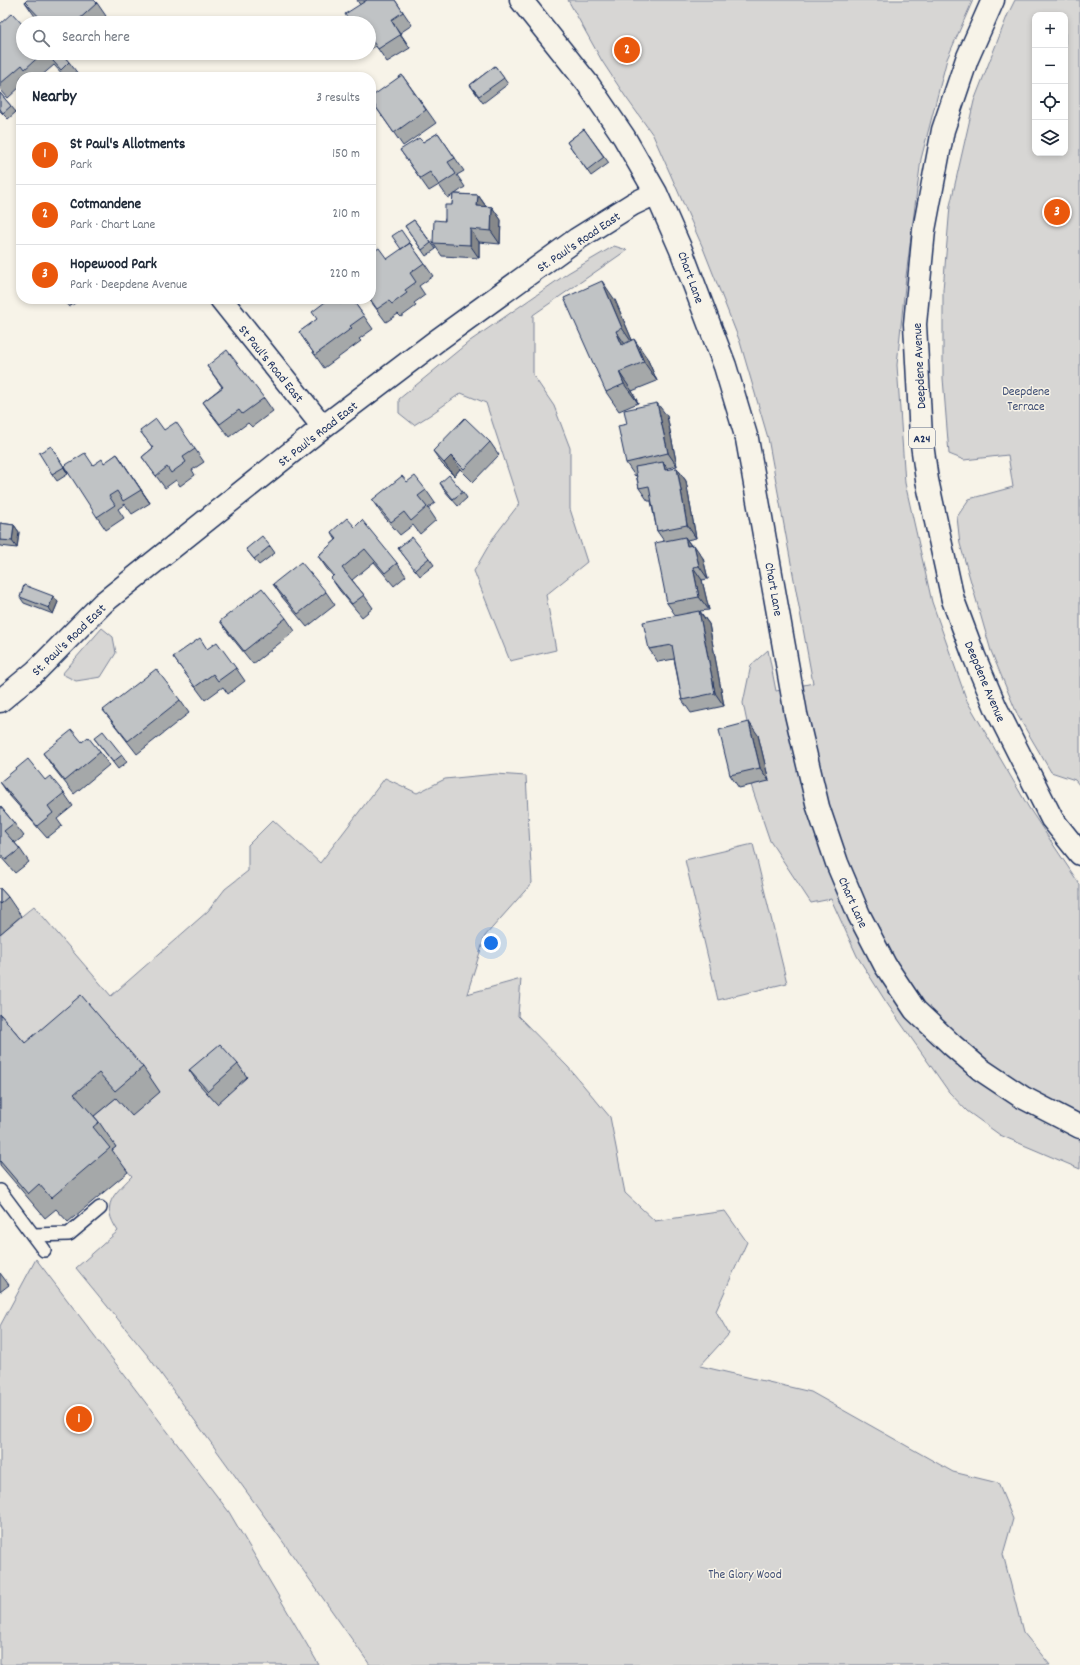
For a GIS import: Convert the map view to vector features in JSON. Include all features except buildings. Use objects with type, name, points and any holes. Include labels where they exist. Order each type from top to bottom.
[{"type":"main road","name":"Chart Lane","points":[[522,0],[588,84],[624,137],[656,193],[681,250],[725,366],[747,439],[796,714],[818,807],[837,863],[859,915],[884,965],[915,1010],[980,1069],[1022,1097],[1080,1127]]},
{"type":"main road","name":"Deepdene Avenue","points":[[993,0],[967,59],[943,130],[924,230],[915,324],[922,437],[927,480],[948,579],[953,600],[974,656],[996,708],[1052,819],[1080,854]]},
{"type":"main road","name":"St. Paul's Road East","points":[[0,701],[36,671],[103,603],[323,427],[435,342],[577,239],[633,204],[656,193]]},
{"type":"main road","name":"St Paul's Road East","points":[[225,304],[323,427]]},
{"type":"lane","points":[[0,1191],[44,1250]]},
{"type":"lane","points":[[33,1235],[69,1234],[100,1208]]},
{"type":"green space","points":[[568,0],[973,0],[947,59],[921,159],[906,276],[897,365],[905,483],[932,602],[967,701],[1029,808],[1080,885],[1080,1169],[1000,1135],[967,1111],[949,1092],[886,1002],[857,956],[831,899],[811,903],[770,841],[751,785],[769,780],[750,737],[743,703],[751,665],[768,650],[776,691],[813,683],[768,438],[740,342],[703,248],[653,135],[602,61]]},
{"type":"green space","name":"Deepdene Terrace","points":[[1015,0],[1080,0],[1080,786],[1075,780],[1051,772],[1018,716],[991,651],[960,544],[957,517],[969,499],[1013,487],[1008,455],[964,460],[949,454],[943,378],[943,290],[950,206],[974,101],[1008,14]]},
{"type":"green space","points":[[614,246],[627,250],[533,315],[533,375],[554,406],[570,448],[570,509],[587,562],[546,595],[556,650],[510,661],[474,571],[493,538],[519,504],[486,403],[461,393],[414,425],[399,413],[399,399],[470,341],[568,273]]},
{"type":"green space","points":[[102,628],[113,637],[116,653],[101,677],[76,681],[62,674]]},
{"type":"green space","name":"The Glory Wood","points":[[496,774],[526,776],[532,883],[485,936],[467,994],[521,979],[518,1016],[568,1067],[610,1117],[625,1193],[655,1221],[725,1211],[747,1242],[716,1311],[729,1334],[700,1366],[811,1392],[953,1472],[998,1483],[1013,1519],[1003,1554],[1023,1632],[1050,1665],[370,1665],[286,1546],[148,1356],[76,1268],[118,1231],[110,1214],[111,1201],[119,1189],[132,1176],[110,1152],[116,1147],[92,1118],[116,1098],[160,1092],[42,1067],[0,1018],[0,934],[34,906],[111,996],[208,911],[225,889],[248,871],[248,845],[273,820],[320,863],[385,778],[417,793],[445,779]]},
{"type":"green space","points":[[753,844],[787,983],[718,1000],[685,860]]},
{"type":"green space","points":[[36,1259],[229,1512],[319,1665],[0,1665],[0,1326]]},
{"type":"place","name":"Cotmandene","points":[[627,50]]},
{"type":"place","name":"Hopewood Park","points":[[1057,212]]},
{"type":"place","name":"St Paul's Allotments","points":[[79,1419]]}]
